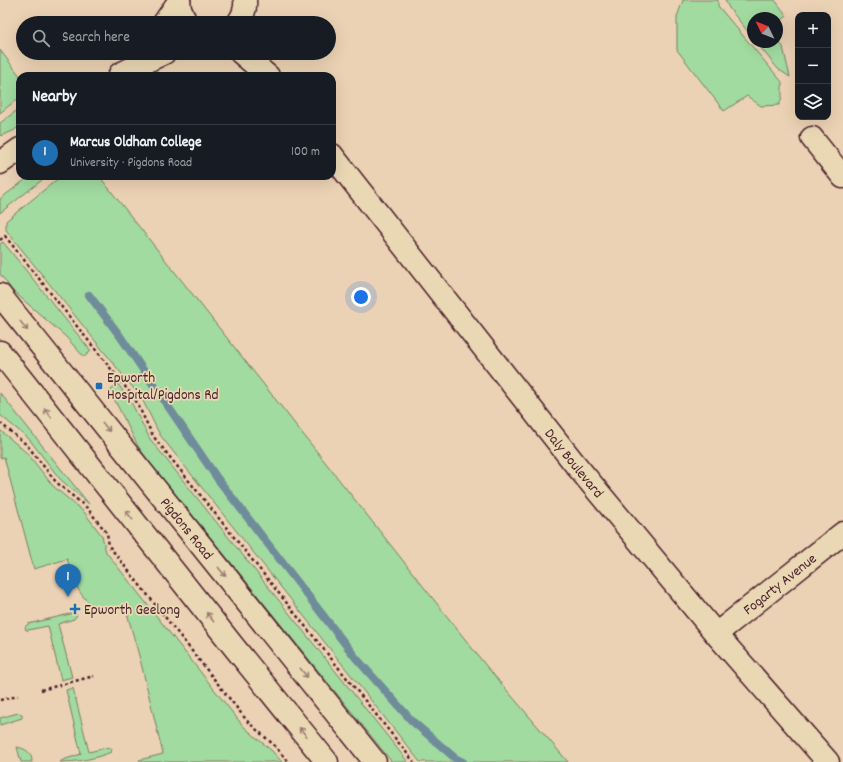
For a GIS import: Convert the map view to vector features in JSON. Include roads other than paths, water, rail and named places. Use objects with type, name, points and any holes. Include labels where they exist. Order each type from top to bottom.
[{"type":"street","points":[[169,16],[179,0]]},
{"type":"street","points":[[179,0],[182,16]]},
{"type":"street","points":[[122,72],[132,60]]},
{"type":"street","points":[[125,72],[150,60]]},
{"type":"street","points":[[249,60],[263,72]]},
{"type":"street","points":[[265,60],[270,72]]},
{"type":"street","points":[[812,138],[843,177]]},
{"type":"street","points":[[0,164],[16,152]]},
{"type":"street","name":"Daly Boulevard","points":[[336,160],[575,464],[716,634],[828,762]]},
{"type":"street","name":"Pigdons Road","points":[[0,295],[375,762]]},
{"type":"street","points":[[0,352],[327,762]]},
{"type":"street","name":"Fogarty Avenue","points":[[716,634],[843,533]]},
{"type":"waterway","points":[[89,295],[120,336],[217,478],[356,658],[412,721],[455,758],[463,762]]},
{"type":"place","name":"Epworth Hospital/Pigdons Rd","points":[[99,386]]},
{"type":"place","name":"Marcus Oldham College","points":[[68,597]]},
{"type":"place","name":"Epworth Geelong","points":[[75,609]]}]
